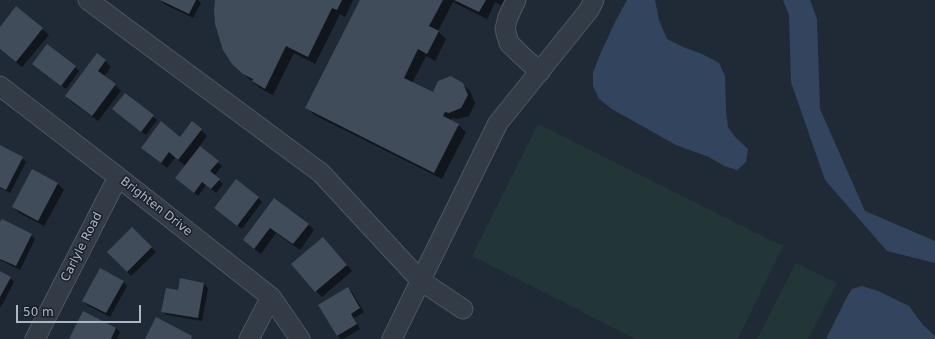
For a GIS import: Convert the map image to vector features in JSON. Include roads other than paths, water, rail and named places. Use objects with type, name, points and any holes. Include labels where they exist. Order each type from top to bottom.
[{"type":"street","points":[[88,0],[321,173],[421,282],[463,309]]},
{"type":"street","points":[[516,0],[508,17],[505,29],[510,43],[540,72]]},
{"type":"street","points":[[392,339],[498,123],[589,10],[594,0]]},
{"type":"street","name":"Brighten Drive","points":[[0,86],[271,297],[300,339]]},
{"type":"street","name":"Carlyle Road","points":[[35,339],[118,177]]},
{"type":"street","points":[[249,339],[271,297]]},
{"type":"water","points":[[627,0],[655,0],[659,20],[667,39],[719,63],[725,76],[728,127],[735,137],[748,149],[746,162],[737,170],[724,166],[709,157],[676,145],[612,109],[599,99],[593,86],[593,73],[615,22]]},
{"type":"water","points":[[783,0],[810,0],[817,19],[820,109],[865,211],[935,241],[935,263],[887,251],[825,180],[791,82],[789,15]]},
{"type":"water","points":[[862,286],[878,291],[909,306],[923,325],[935,336],[935,339],[826,339],[852,289]]}]
